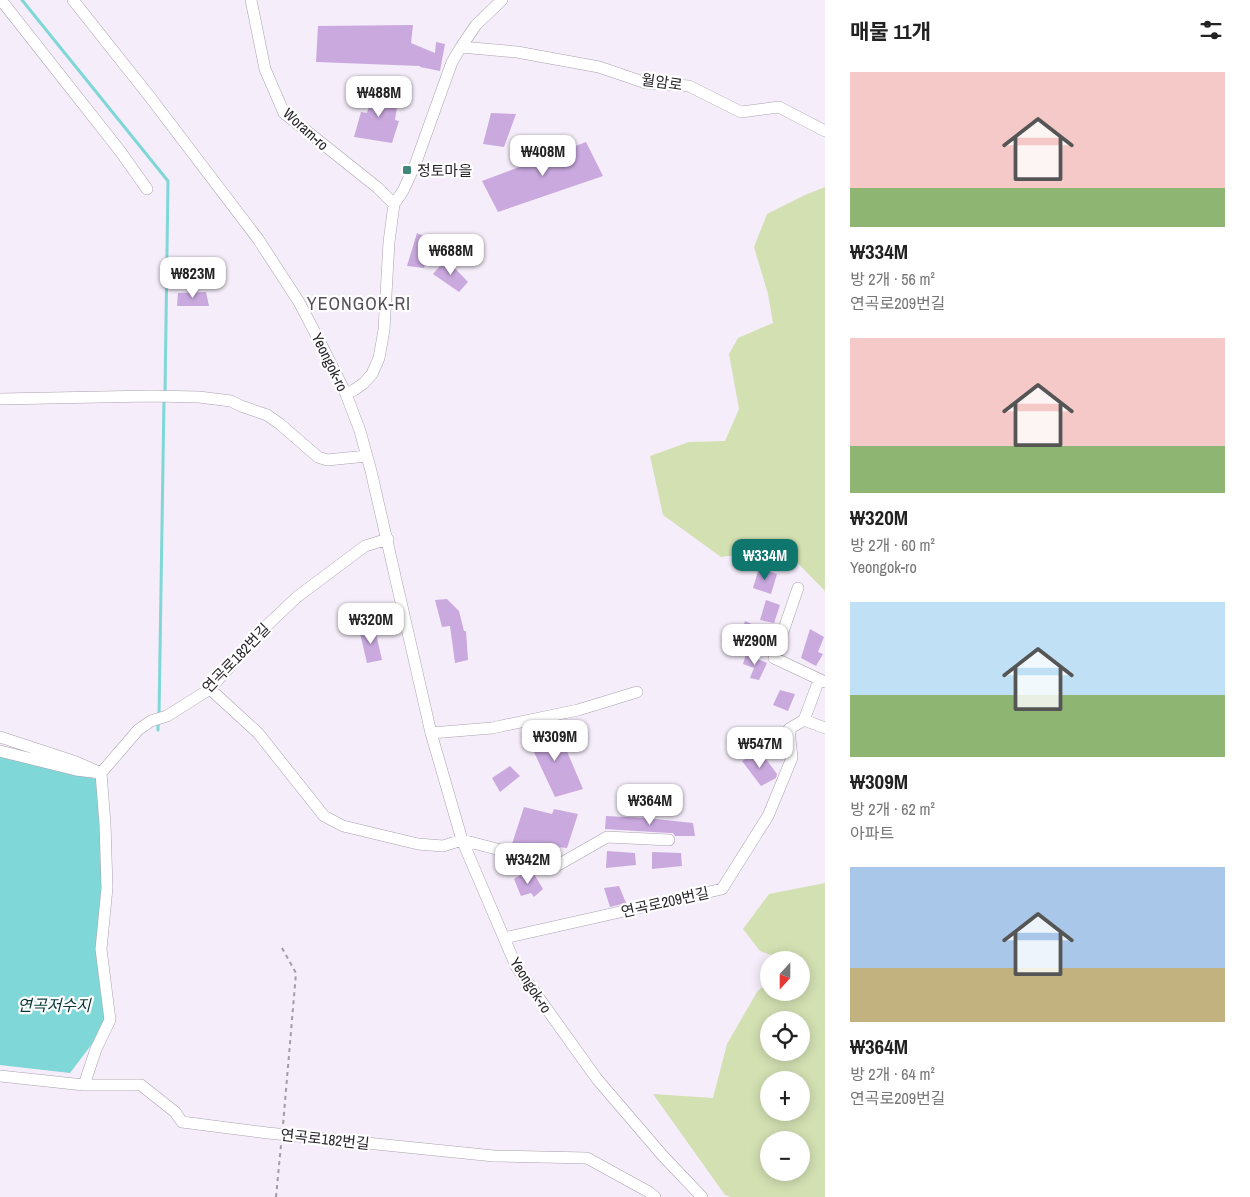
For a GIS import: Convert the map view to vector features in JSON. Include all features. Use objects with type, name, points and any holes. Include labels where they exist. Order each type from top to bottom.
[{"type":"street","points":[[1,0],[120,150],[146,189]]},
{"type":"street","name":"Yeongok-ro","points":[[73,0],[258,238],[299,302],[346,394],[360,431],[388,539],[431,733],[462,840],[516,966],[597,1079],[663,1156],[702,1197]]},
{"type":"street","name":"Woram-ro","points":[[251,0],[264,69],[284,113],[378,188],[394,204]]},
{"type":"street","points":[[346,394],[364,384],[372,374],[379,358],[384,330],[390,232],[394,204],[409,180],[452,62],[476,24],[502,0]]},
{"type":"street","name":"월암로","points":[[461,47],[517,52],[599,66],[646,83],[689,86],[741,112],[778,107],[825,131]]},
{"type":"street","points":[[0,399],[151,396],[231,401],[267,415],[318,457],[327,460],[367,456]]},
{"type":"street","name":"연곡로182번길","points":[[101,774],[138,730],[151,721],[167,716],[210,689],[260,632],[297,597],[365,546],[388,539]]},
{"type":"street","name":"연곡로209번길","points":[[504,938],[722,889],[768,816],[792,758],[789,728],[804,720],[822,681],[774,658],[798,588]]},
{"type":"street","points":[[210,689],[258,733],[324,816],[343,826],[418,844],[442,846],[462,840],[558,865],[606,837],[669,840]]},
{"type":"street","points":[[431,733],[492,728],[578,710],[636,692]]},
{"type":"street","points":[[804,720],[825,728]]},
{"type":"street","points":[[0,737],[76,762],[101,774]]},
{"type":"street","points":[[0,751],[76,770],[101,774]]},
{"type":"street","points":[[84,1085],[96,1049],[110,1020],[101,949],[106,888],[105,824],[101,774]]},
{"type":"street","name":"연곡로182번길","points":[[0,1076],[84,1085],[141,1085],[175,1112],[182,1122],[268,1134],[494,1156],[587,1158],[655,1197]]},
{"type":"path","points":[[276,1197],[296,973],[282,948]]},
{"type":"green space","points":[[825,187],[825,591],[784,549],[721,557],[663,515],[650,456],[689,442],[725,441],[739,409],[729,354],[738,338],[773,323],[768,294],[754,247],[767,214]]},
{"type":"green space","points":[[825,883],[825,1197],[731,1197],[725,1195],[653,1094],[713,1098],[727,1044],[760,989],[760,1001],[810,1001],[810,951],[760,951],[743,929],[769,894]]},
{"type":"water","name":"연곡저수지","points":[[0,757],[93,778],[102,782],[101,949],[110,1020],[70,1073],[0,1065]]},
{"type":"building","points":[[413,25],[411,43],[435,53],[436,42],[445,44],[440,71],[420,66],[316,62],[318,26]]},
{"type":"building","points":[[373,90],[399,94],[395,120],[399,121],[392,143],[354,137],[361,112],[367,113]]},
{"type":"building","points":[[491,113],[516,114],[504,147],[483,144]]},
{"type":"building","points":[[586,142],[603,176],[498,212],[482,181]]},
{"type":"building","points":[[417,233],[432,240],[424,268],[407,266]]},
{"type":"building","points":[[446,259],[468,282],[459,292],[433,274]]},
{"type":"building","points":[[206,292],[209,306],[177,306],[178,293]]},
{"type":"building","points":[[759,568],[777,574],[771,594],[753,588]]},
{"type":"building","points":[[447,599],[459,611],[464,631],[466,631],[468,660],[455,663],[450,626],[442,627],[435,600]]},
{"type":"building","points":[[766,600],[780,605],[774,623],[760,620]]},
{"type":"building","points":[[745,621],[765,630],[760,642],[741,634]]},
{"type":"building","points":[[359,629],[375,629],[382,660],[367,663]]},
{"type":"building","points":[[810,629],[824,637],[818,652],[823,654],[816,666],[801,658]]},
{"type":"building","points":[[746,654],[767,663],[759,680],[750,678],[754,668],[743,664]]},
{"type":"building","points":[[780,690],[795,694],[788,711],[773,705]]},
{"type":"building","points":[[557,728],[583,789],[555,797],[526,735]]},
{"type":"building","points":[[760,751],[777,774],[776,778],[761,786],[742,761]]},
{"type":"building","points":[[510,766],[520,776],[500,792],[492,778]]},
{"type":"building","points":[[524,807],[552,814],[554,809],[578,814],[567,848],[538,845],[536,850],[512,844]]},
{"type":"building","points":[[606,816],[693,823],[695,836],[675,836],[673,833],[605,829]]},
{"type":"building","points":[[607,851],[635,853],[636,865],[606,868]]},
{"type":"building","points":[[652,852],[681,853],[682,866],[652,869]]},
{"type":"building","points":[[522,874],[528,878],[534,874],[543,889],[534,897],[531,893],[521,896],[514,879]]},
{"type":"building","points":[[619,886],[626,903],[610,907],[604,888]]},
{"type":"waterway","points":[[22,0],[168,181],[165,393]]},
{"type":"waterway","points":[[159,716],[164,399]]},
{"type":"waterway","points":[[158,722],[158,730]]},
{"type":"place","name":"정토마을","points":[[407,170]]},
{"type":"district","name":"YEONGOK-RI","points":[[359,303]]}]
